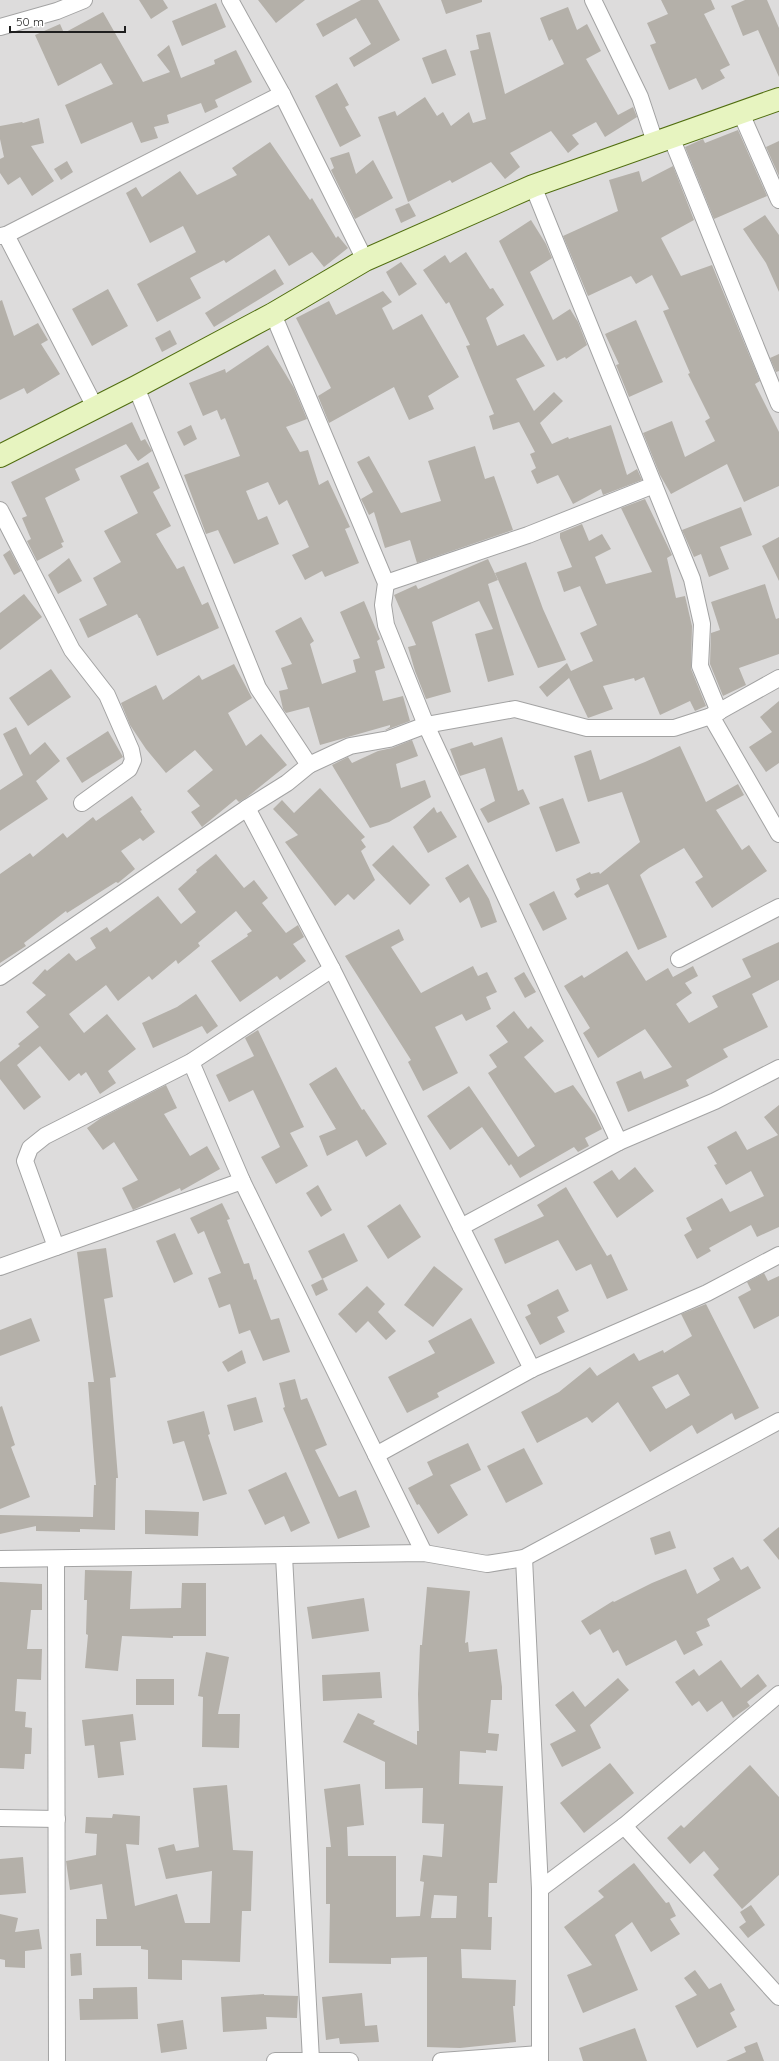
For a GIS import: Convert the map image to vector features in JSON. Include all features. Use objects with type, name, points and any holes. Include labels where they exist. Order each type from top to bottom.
[{"type":"street","points":[[0,27],[57,10],[84,0]]},
{"type":"street","points":[[230,0],[282,94],[365,260]]},
{"type":"street","points":[[593,0],[640,97],[663,140],[779,404]]},
{"type":"street","points":[[95,407],[3,236],[282,94]]},
{"type":"street","points":[[0,456],[136,387],[273,314],[365,260],[533,186],[740,111],[779,99]]},
{"type":"street","points":[[740,111],[779,200]]},
{"type":"street","points":[[533,186],[692,579],[702,624],[700,666],[715,714],[779,834]]},
{"type":"street","points":[[273,314],[386,583],[383,605],[386,625],[426,725],[619,1142]]},
{"type":"street","points":[[136,387],[258,688],[309,765]]},
{"type":"street","points":[[386,583],[528,535],[654,485]]},
{"type":"street","points":[[0,510],[72,650],[107,695],[131,750],[133,760],[129,769],[82,803]]},
{"type":"street","points":[[0,977],[247,808],[287,783],[309,765],[350,746],[389,739],[426,725],[515,709],[587,728],[674,728],[715,714],[779,678]]},
{"type":"street","points":[[247,808],[332,969],[532,1369]]},
{"type":"street","points":[[679,959],[779,907]]},
{"type":"street","points":[[56,1247],[25,1161],[30,1148],[45,1136],[191,1062],[332,969]]},
{"type":"street","points":[[191,1062],[242,1181],[424,1553]]},
{"type":"street","points":[[461,1227],[619,1142],[715,1101],[757,1081],[779,1068]]},
{"type":"street","points":[[0,1267],[242,1181]]},
{"type":"street","points":[[376,1455],[532,1369],[707,1293],[779,1255]]},
{"type":"street","points":[[0,1559],[424,1553],[487,1564],[524,1558],[779,1421]]},
{"type":"street","points":[[284,1556],[311,2060]]},
{"type":"street","points":[[441,2061],[540,2057],[540,1889],[524,1558]]},
{"type":"street","points":[[56,1559],[57,2061]]},
{"type":"street","points":[[540,1889],[624,1826],[779,1694]]},
{"type":"street","points":[[0,1818],[57,1819]]},
{"type":"street","points":[[624,1826],[779,1997]]},
{"type":"street","points":[[275,2061],[350,2061]]},
{"type":"shaded area","points":[[0,0],[779,0],[779,2061],[0,2061]]},
{"type":"building","points":[[139,0],[163,0],[168,8],[151,19]]},
{"type":"building","points":[[258,0],[305,0],[276,23]]},
{"type":"building","points":[[361,0],[378,0],[400,40],[354,67],[349,58],[371,44],[356,18],[323,37],[316,24]]},
{"type":"building","points":[[441,0],[482,0],[482,2],[446,14]]},
{"type":"building","points":[[661,0],[711,0],[715,9],[704,14],[730,65],[720,70],[725,78],[702,90],[696,78],[669,90],[650,45],[656,43],[647,23],[668,14]]},
{"type":"building","points":[[745,0],[767,0],[779,28],[779,77],[758,30],[743,36],[731,6]]},
{"type":"building","points":[[216,3],[226,27],[182,46],[172,21]]},
{"type":"building","points":[[568,7],[577,30],[587,24],[601,51],[586,59],[618,115],[633,107],[637,117],[605,137],[596,122],[572,135],[579,144],[568,153],[551,131],[510,153],[520,167],[505,179],[491,162],[452,183],[450,180],[408,202],[378,117],[395,111],[397,116],[425,97],[437,116],[443,112],[451,126],[469,112],[473,123],[486,119],[470,51],[479,49],[476,35],[490,32],[505,94],[564,64],[552,39],[549,41],[540,18]]},
{"type":"building","points":[[103,12],[143,82],[170,72],[157,55],[169,45],[181,78],[215,64],[214,60],[236,50],[252,82],[215,100],[218,107],[205,113],[201,103],[167,115],[169,123],[154,127],[158,138],[141,143],[132,122],[81,144],[65,105],[113,84],[101,63],[58,86],[35,35],[60,24],[64,33]]},
{"type":"building","points":[[446,49],[456,75],[432,84],[422,58]]},
{"type":"building","points":[[337,83],[349,105],[345,107],[361,136],[340,147],[315,96]]},
{"type":"building","points":[[39,118],[44,143],[31,146],[54,181],[32,196],[20,177],[8,185],[0,173],[0,159],[4,157],[0,139],[0,126],[23,123]]},
{"type":"building","points":[[738,130],[767,196],[714,219],[685,147],[703,139],[705,143]]},
{"type":"building","points":[[779,141],[779,176],[766,147]]},
{"type":"building","points":[[270,142],[310,200],[312,198],[336,238],[338,236],[348,248],[324,267],[312,252],[289,266],[269,235],[226,263],[224,260],[190,278],[201,298],[157,322],[137,284],[196,252],[183,226],[150,243],[126,193],[136,187],[142,197],[180,171],[197,195],[237,175],[232,168]]},
{"type":"building","points":[[349,152],[356,174],[373,160],[393,198],[355,219],[331,170],[334,168],[330,158]]},
{"type":"building","points":[[67,161],[73,172],[61,180],[54,169]]},
{"type":"building","points":[[673,166],[694,220],[661,238],[681,276],[712,265],[760,381],[755,384],[779,432],[779,486],[744,502],[727,464],[671,494],[660,475],[643,433],[672,421],[685,457],[715,441],[705,421],[710,418],[688,374],[690,373],[663,311],[669,309],[652,275],[636,284],[631,276],[588,296],[563,236],[618,211],[609,180],[639,171],[642,182]]},
{"type":"building","points":[[409,203],[416,216],[401,223],[395,209]]},
{"type":"building","points":[[765,215],[779,235],[779,292],[766,263],[743,229]]},
{"type":"building","points":[[531,220],[546,244],[552,258],[530,272],[553,320],[570,309],[578,322],[587,345],[566,359],[565,357],[557,361],[499,241]]},
{"type":"building","points":[[466,252],[490,289],[493,288],[504,305],[486,318],[497,346],[524,334],[545,366],[516,379],[534,411],[554,392],[563,401],[540,423],[552,444],[568,437],[569,439],[611,425],[627,475],[637,469],[642,480],[603,495],[601,489],[573,504],[558,475],[537,484],[531,471],[536,468],[530,454],[535,452],[519,422],[493,430],[489,416],[494,414],[466,346],[470,345],[449,302],[446,304],[423,270],[445,255],[450,263]]},
{"type":"building","points":[[401,262],[417,284],[399,296],[386,272]]},
{"type":"building","points":[[275,269],[284,284],[214,327],[205,313]]},
{"type":"building","points":[[108,289],[128,326],[92,346],[72,309]]},
{"type":"building","points":[[383,291],[392,302],[382,308],[393,330],[422,314],[459,377],[428,396],[434,409],[409,420],[394,387],[329,423],[318,396],[331,388],[296,318],[329,301],[336,315]]},
{"type":"building","points":[[2,300],[14,336],[38,323],[48,340],[41,344],[60,374],[27,394],[24,388],[0,400],[0,301]]},
{"type":"building","points":[[636,320],[663,382],[629,397],[616,365],[619,364],[605,334]]},
{"type":"building","points":[[170,330],[177,344],[162,352],[155,338]]},
{"type":"building","points":[[268,345],[294,388],[307,419],[286,427],[300,452],[308,450],[319,485],[328,480],[350,527],[345,529],[359,563],[325,577],[322,571],[305,580],[292,555],[309,547],[287,500],[279,505],[268,482],[246,491],[258,520],[267,516],[279,544],[234,564],[218,530],[206,534],[184,475],[240,456],[225,418],[221,420],[217,410],[203,416],[189,383],[225,369],[226,373]]},
{"type":"building","points":[[779,354],[779,371],[776,372],[770,358]]},
{"type":"building","points":[[132,422],[141,441],[145,439],[152,451],[138,461],[126,444],[75,469],[80,480],[45,498],[64,542],[61,543],[63,547],[37,561],[27,541],[31,539],[22,518],[27,516],[11,482]]},
{"type":"building","points":[[191,425],[197,439],[184,446],[177,432]]},
{"type":"building","points":[[475,446],[485,479],[494,476],[513,530],[417,563],[410,540],[385,548],[374,512],[369,515],[361,499],[373,492],[357,462],[369,456],[401,513],[441,501],[428,461]]},
{"type":"building","points":[[148,462],[160,488],[153,492],[171,526],[156,534],[177,569],[184,566],[202,605],[208,602],[219,628],[157,656],[137,614],[88,638],[79,619],[107,605],[93,578],[121,562],[104,531],[138,513],[120,476]]},
{"type":"building","points":[[645,499],[672,555],[667,558],[676,598],[685,596],[692,626],[691,669],[706,706],[695,711],[690,701],[660,715],[644,677],[635,681],[634,678],[603,686],[613,709],[588,718],[569,678],[547,697],[539,687],[567,663],[571,671],[593,661],[580,633],[597,625],[580,586],[564,592],[557,572],[572,567],[560,538],[560,533],[582,524],[589,541],[602,534],[611,549],[595,557],[606,584],[652,572],[621,508]]},
{"type":"building","points":[[741,507],[752,535],[720,547],[729,569],[709,577],[701,554],[694,557],[682,530]]},
{"type":"building","points":[[779,537],[779,581],[762,546]]},
{"type":"building","points":[[10,550],[21,571],[14,575],[3,555]]},
{"type":"building","points":[[69,558],[82,581],[58,594],[48,575]]},
{"type":"building","points":[[488,559],[498,580],[488,584],[514,675],[488,682],[475,634],[493,629],[479,601],[432,622],[451,692],[426,699],[415,671],[408,647],[416,645],[394,595],[416,585],[418,589]]},
{"type":"building","points":[[526,562],[543,609],[566,660],[538,668],[495,573]]},
{"type":"building","points":[[765,584],[776,619],[779,618],[779,654],[739,668],[746,685],[723,696],[710,664],[711,633],[720,630],[711,602]]},
{"type":"building","points":[[24,594],[42,617],[0,650],[0,613]]},
{"type":"building","points":[[364,601],[380,639],[377,641],[385,668],[375,671],[383,701],[403,696],[410,721],[386,730],[390,727],[390,725],[320,745],[309,707],[286,713],[283,709],[279,691],[288,689],[281,668],[292,664],[275,631],[301,617],[314,641],[310,644],[322,684],[356,672],[353,660],[360,658],[340,612]]},
{"type":"building","points":[[234,664],[252,698],[228,713],[246,746],[261,734],[287,765],[246,798],[239,802],[236,799],[202,827],[191,812],[200,806],[187,791],[213,770],[195,750],[166,773],[146,749],[130,725],[121,703],[156,685],[163,700],[199,675],[202,680]]},
{"type":"building","points":[[51,669],[71,697],[28,726],[9,698]]},
{"type":"building","points":[[779,701],[779,763],[766,772],[749,747],[772,732],[760,717]]},
{"type":"building","points":[[16,727],[30,755],[45,742],[60,761],[36,781],[48,799],[0,831],[0,790],[23,775],[3,734]]},
{"type":"building","points":[[108,731],[123,757],[82,783],[66,758]]},
{"type":"building","points":[[502,737],[518,791],[523,789],[530,804],[488,823],[480,809],[495,801],[485,768],[460,776],[450,749],[472,742],[474,746]]},
{"type":"building","points":[[412,740],[418,756],[396,764],[401,788],[425,780],[431,797],[389,822],[370,828],[332,765],[348,757],[352,763],[378,751],[392,748]]},
{"type":"building","points":[[680,746],[706,802],[738,784],[744,795],[716,810],[742,850],[749,845],[767,871],[712,908],[695,882],[703,877],[684,848],[649,868],[640,875],[667,937],[638,950],[608,884],[577,898],[574,894],[580,889],[576,879],[590,872],[591,874],[599,872],[600,874],[640,842],[622,792],[588,802],[574,756],[591,750],[600,780]]},
{"type":"building","points":[[320,788],[365,837],[361,840],[366,847],[361,851],[375,880],[354,900],[348,894],[335,906],[285,842],[298,835],[273,809],[282,800],[294,813]]},
{"type":"building","points":[[132,796],[142,810],[140,811],[155,832],[143,841],[140,838],[121,851],[135,869],[118,883],[116,882],[67,913],[66,911],[24,943],[26,946],[0,963],[0,874],[30,853],[33,857],[63,833],[67,838],[93,817],[96,821]]},
{"type":"building","points":[[563,798],[580,843],[556,852],[539,807]]},
{"type":"building","points":[[434,807],[437,813],[441,811],[457,837],[428,853],[413,827]]},
{"type":"building","points":[[393,845],[430,885],[410,905],[372,865]]},
{"type":"building","points":[[216,854],[244,888],[254,880],[268,898],[262,903],[286,933],[298,925],[304,937],[293,944],[306,961],[280,980],[277,976],[240,1002],[211,961],[248,936],[247,934],[252,931],[236,911],[198,943],[200,946],[178,964],[176,960],[152,980],[149,976],[118,1001],[106,985],[69,1014],[84,1033],[107,1014],[136,1049],[108,1071],[116,1083],[100,1094],[86,1072],[81,1076],[79,1073],[69,1081],[40,1046],[17,1065],[41,1097],[24,1110],[0,1079],[0,1062],[20,1046],[18,1044],[39,1027],[26,1012],[46,995],[32,983],[45,969],[47,971],[69,953],[76,961],[96,948],[90,938],[107,927],[110,932],[158,896],[181,924],[196,912],[178,889],[197,872],[196,870]]},
{"type":"building","points":[[468,864],[489,899],[497,922],[481,928],[469,897],[460,903],[445,878]]},
{"type":"building","points":[[554,891],[567,919],[543,931],[529,904]]},
{"type":"building","points":[[399,929],[404,940],[391,947],[421,993],[473,966],[478,976],[487,972],[497,992],[486,997],[491,1009],[466,1021],[462,1014],[435,1027],[458,1073],[423,1091],[408,1062],[411,1060],[345,956]]},
{"type":"building","points":[[779,942],[779,980],[752,994],[768,1027],[723,1049],[728,1057],[686,1080],[689,1086],[628,1112],[616,1082],[641,1071],[644,1079],[672,1067],[645,1029],[598,1058],[583,1033],[590,1028],[564,986],[582,975],[584,978],[627,951],[646,981],[668,968],[673,977],[693,966],[698,976],[685,983],[692,993],[676,1004],[689,1023],[718,1007],[712,996],[751,977],[742,959]]},
{"type":"building","points":[[524,972],[536,992],[525,998],[514,978]]},
{"type":"building","points":[[196,994],[218,1026],[207,1034],[202,1026],[153,1048],[142,1023],[177,1007]]},
{"type":"building","points":[[514,1011],[528,1029],[531,1026],[544,1041],[524,1057],[555,1093],[573,1085],[595,1115],[602,1129],[585,1138],[589,1146],[578,1152],[574,1147],[520,1178],[511,1164],[509,1166],[482,1127],[450,1150],[427,1116],[469,1086],[518,1157],[535,1146],[488,1073],[497,1067],[489,1055],[508,1042],[496,1026]]},
{"type":"building","points":[[258,1030],[304,1127],[290,1133],[308,1166],[276,1184],[261,1157],[280,1147],[253,1090],[229,1102],[216,1075],[254,1056],[245,1038]]},
{"type":"building","points":[[336,1067],[362,1110],[364,1109],[387,1144],[366,1157],[357,1140],[327,1156],[319,1136],[336,1129],[309,1084]]},
{"type":"building","points":[[166,1085],[177,1108],[164,1114],[190,1156],[207,1146],[220,1169],[181,1191],[180,1188],[133,1210],[122,1188],[138,1180],[114,1142],[103,1150],[87,1128],[101,1118]]},
{"type":"building","points":[[779,1105],[779,1227],[757,1237],[751,1225],[709,1248],[711,1251],[697,1259],[684,1235],[692,1230],[686,1218],[722,1198],[730,1212],[764,1196],[751,1171],[726,1185],[714,1165],[717,1164],[707,1147],[736,1131],[747,1150],[778,1135],[764,1117]]},
{"type":"building","points":[[635,1167],[654,1191],[617,1218],[593,1182],[612,1170],[619,1180]]},
{"type":"building","points":[[318,1185],[332,1210],[321,1217],[306,1193]]},
{"type":"building","points":[[566,1187],[607,1256],[611,1254],[628,1290],[607,1299],[591,1264],[576,1271],[558,1240],[505,1264],[494,1239],[544,1216],[537,1205]]},
{"type":"building","points":[[222,1203],[230,1219],[227,1220],[244,1264],[249,1263],[254,1280],[256,1279],[271,1320],[279,1318],[290,1352],[263,1361],[250,1330],[239,1334],[230,1304],[219,1308],[208,1278],[221,1273],[204,1231],[198,1234],[190,1218]]},
{"type":"building","points":[[400,1204],[421,1237],[388,1259],[367,1226]]},
{"type":"building","points":[[175,1233],[193,1274],[174,1283],[156,1241]]},
{"type":"building","points":[[344,1233],[358,1261],[322,1279],[308,1251]]},
{"type":"building","points":[[106,1248],[113,1297],[104,1299],[116,1377],[110,1378],[118,1478],[116,1478],[115,1530],[80,1529],[80,1532],[36,1531],[36,1526],[0,1534],[0,1515],[93,1517],[94,1485],[96,1485],[88,1382],[94,1382],[77,1252]]},
{"type":"building","points":[[434,1266],[463,1289],[433,1327],[404,1305]]},
{"type":"building","points":[[764,1273],[768,1281],[779,1276],[779,1316],[754,1329],[738,1297],[751,1290],[747,1282]]},
{"type":"building","points":[[323,1279],[328,1290],[316,1296],[311,1285]]},
{"type":"building","points":[[367,1286],[385,1304],[378,1312],[396,1331],[386,1340],[368,1321],[356,1333],[338,1314]]},
{"type":"building","points":[[558,1289],[569,1311],[557,1317],[565,1332],[540,1345],[525,1317],[531,1314],[527,1305]]},
{"type":"building","points":[[706,1304],[759,1408],[735,1420],[732,1413],[697,1434],[692,1425],[650,1452],[618,1402],[592,1423],[587,1417],[537,1443],[521,1412],[559,1392],[590,1367],[597,1376],[634,1353],[639,1361],[663,1350],[664,1353],[692,1336],[681,1314]],"holes":[[[678,1374],[690,1395],[666,1409],[652,1387]]]},
{"type":"building","points":[[31,1318],[40,1341],[0,1356],[0,1330]]},
{"type":"building","points":[[471,1318],[495,1363],[437,1393],[439,1397],[407,1413],[388,1377],[435,1353],[428,1341]]},
{"type":"building","points":[[242,1350],[246,1363],[228,1372],[222,1362]]},
{"type":"building","points":[[295,1379],[301,1400],[307,1398],[327,1445],[315,1450],[339,1497],[356,1490],[370,1527],[338,1539],[283,1408],[285,1407],[279,1383]]},
{"type":"building","points":[[256,1397],[263,1422],[234,1431],[227,1405]]},
{"type":"building","points":[[2,1406],[15,1445],[11,1447],[30,1497],[0,1509],[0,1407]]},
{"type":"building","points":[[204,1411],[210,1434],[208,1435],[227,1494],[203,1501],[184,1441],[173,1444],[167,1421]]},
{"type":"building","points":[[468,1443],[481,1470],[450,1485],[468,1515],[438,1534],[419,1504],[417,1505],[408,1488],[433,1475],[427,1462]]},
{"type":"building","points":[[524,1448],[543,1484],[506,1503],[487,1466]]},
{"type":"building","points":[[286,1472],[310,1523],[291,1532],[284,1516],[265,1525],[248,1490]]},
{"type":"building","points":[[145,1510],[199,1512],[198,1536],[145,1534]]},
{"type":"building","points":[[779,1527],[779,1560],[763,1540]]},
{"type":"building","points":[[670,1531],[676,1548],[655,1555],[650,1538]]},
{"type":"building","points":[[733,1557],[741,1570],[748,1566],[761,1588],[707,1619],[710,1626],[696,1632],[703,1645],[684,1655],[676,1640],[626,1666],[618,1650],[613,1653],[600,1629],[590,1635],[581,1621],[613,1601],[614,1602],[652,1583],[686,1569],[697,1594],[720,1580],[713,1568]]},
{"type":"building","points":[[85,1570],[132,1571],[130,1609],[181,1608],[182,1583],[206,1583],[206,1636],[173,1636],[173,1638],[122,1636],[118,1671],[85,1668],[88,1635],[86,1634],[87,1600],[84,1600]]},
{"type":"building","points":[[0,1582],[42,1584],[42,1610],[31,1610],[27,1649],[42,1649],[41,1680],[17,1679],[15,1711],[26,1712],[25,1727],[32,1728],[31,1754],[25,1754],[24,1769],[0,1768]]},
{"type":"building","points":[[427,1587],[470,1591],[465,1643],[468,1642],[469,1652],[497,1649],[502,1687],[502,1700],[491,1700],[488,1733],[499,1734],[497,1751],[486,1750],[486,1753],[460,1751],[459,1784],[503,1786],[497,1883],[489,1883],[488,1917],[492,1917],[491,1950],[461,1949],[462,1978],[516,1980],[515,2006],[513,2006],[516,2042],[460,2048],[427,2047],[427,1957],[391,1958],[391,1964],[329,1963],[330,1904],[326,1904],[326,1847],[331,1847],[324,1789],[360,1784],[364,1825],[347,1827],[348,1856],[396,1856],[396,1917],[420,1916],[424,1882],[420,1881],[423,1855],[442,1857],[444,1824],[422,1823],[423,1788],[385,1789],[385,1762],[343,1742],[358,1713],[375,1721],[373,1724],[417,1745],[417,1731],[419,1731],[418,1694],[420,1645],[422,1645]],"holes":[[[434,1895],[457,1896],[456,1918],[431,1918]]]},
{"type":"building","points":[[364,1598],[369,1631],[312,1639],[307,1607]]},
{"type":"building","points":[[206,1652],[229,1657],[218,1714],[240,1714],[239,1748],[202,1747],[203,1697],[198,1696]]},
{"type":"building","points":[[721,1660],[741,1688],[758,1674],[767,1686],[747,1702],[750,1706],[733,1718],[722,1701],[707,1712],[699,1701],[692,1706],[675,1682],[694,1669],[699,1676]]},
{"type":"building","points":[[380,1672],[382,1698],[323,1701],[322,1675]]},
{"type":"building","points":[[618,1678],[629,1690],[590,1725],[601,1748],[562,1767],[550,1744],[576,1731],[555,1705],[573,1691],[585,1707]]},
{"type":"building","points":[[136,1679],[174,1679],[174,1705],[136,1705]]},
{"type":"building","points":[[133,1714],[136,1740],[120,1742],[124,1775],[98,1778],[94,1745],[85,1746],[82,1720]]},
{"type":"building","points":[[610,1763],[634,1793],[584,1833],[560,1803]]},
{"type":"building","points":[[750,1765],[779,1797],[779,1875],[742,1909],[713,1875],[719,1869],[704,1851],[690,1864],[667,1838],[681,1825],[684,1828]]},
{"type":"building","points":[[227,1785],[233,1850],[253,1851],[251,1911],[242,1911],[240,1962],[182,1960],[182,1980],[148,1979],[148,1950],[141,1949],[141,1946],[96,1946],[96,1919],[107,1919],[102,1884],[70,1890],[66,1861],[96,1855],[97,1834],[85,1833],[86,1817],[112,1818],[113,1814],[140,1816],[139,1845],[126,1844],[135,1906],[177,1894],[185,1923],[210,1923],[212,1871],[166,1879],[158,1848],[174,1844],[176,1851],[199,1847],[193,1788]]},
{"type":"building","points":[[23,1857],[26,1893],[0,1895],[0,1859]]},
{"type":"building","points":[[634,1863],[666,1903],[669,1902],[676,1916],[670,1919],[680,1934],[651,1952],[632,1922],[615,1935],[638,1990],[583,2013],[567,1975],[592,1965],[564,1927],[604,1897],[598,1891]]},
{"type":"building","points":[[751,1905],[765,1925],[748,1938],[739,1927],[746,1922],[740,1912]]},
{"type":"building","points":[[0,1914],[18,1918],[15,1932],[39,1929],[42,1949],[25,1951],[25,1968],[5,1967],[5,1960],[0,1959]]},
{"type":"building","points":[[81,1953],[82,1975],[71,1976],[70,1954]]},
{"type":"building","points":[[695,1970],[709,1989],[721,1983],[735,2010],[730,2013],[737,2027],[697,2048],[675,2006],[697,1995],[684,1978]]},
{"type":"building","points":[[137,1987],[138,2019],[80,2020],[79,1999],[93,1999],[93,1988]]},
{"type":"building","points":[[362,1993],[365,2026],[377,2025],[379,2042],[340,2044],[339,2038],[326,2040],[322,1997]]},
{"type":"building","points":[[264,1994],[298,1996],[297,2018],[266,2017],[267,2029],[223,2032],[221,1997]]},
{"type":"building","points":[[183,2020],[187,2049],[161,2053],[157,2024]]},
{"type":"building","points":[[635,2028],[647,2061],[583,2061],[579,2048]]},
{"type":"building","points":[[757,2042],[764,2061],[726,2061],[746,2052],[744,2047]]}]
